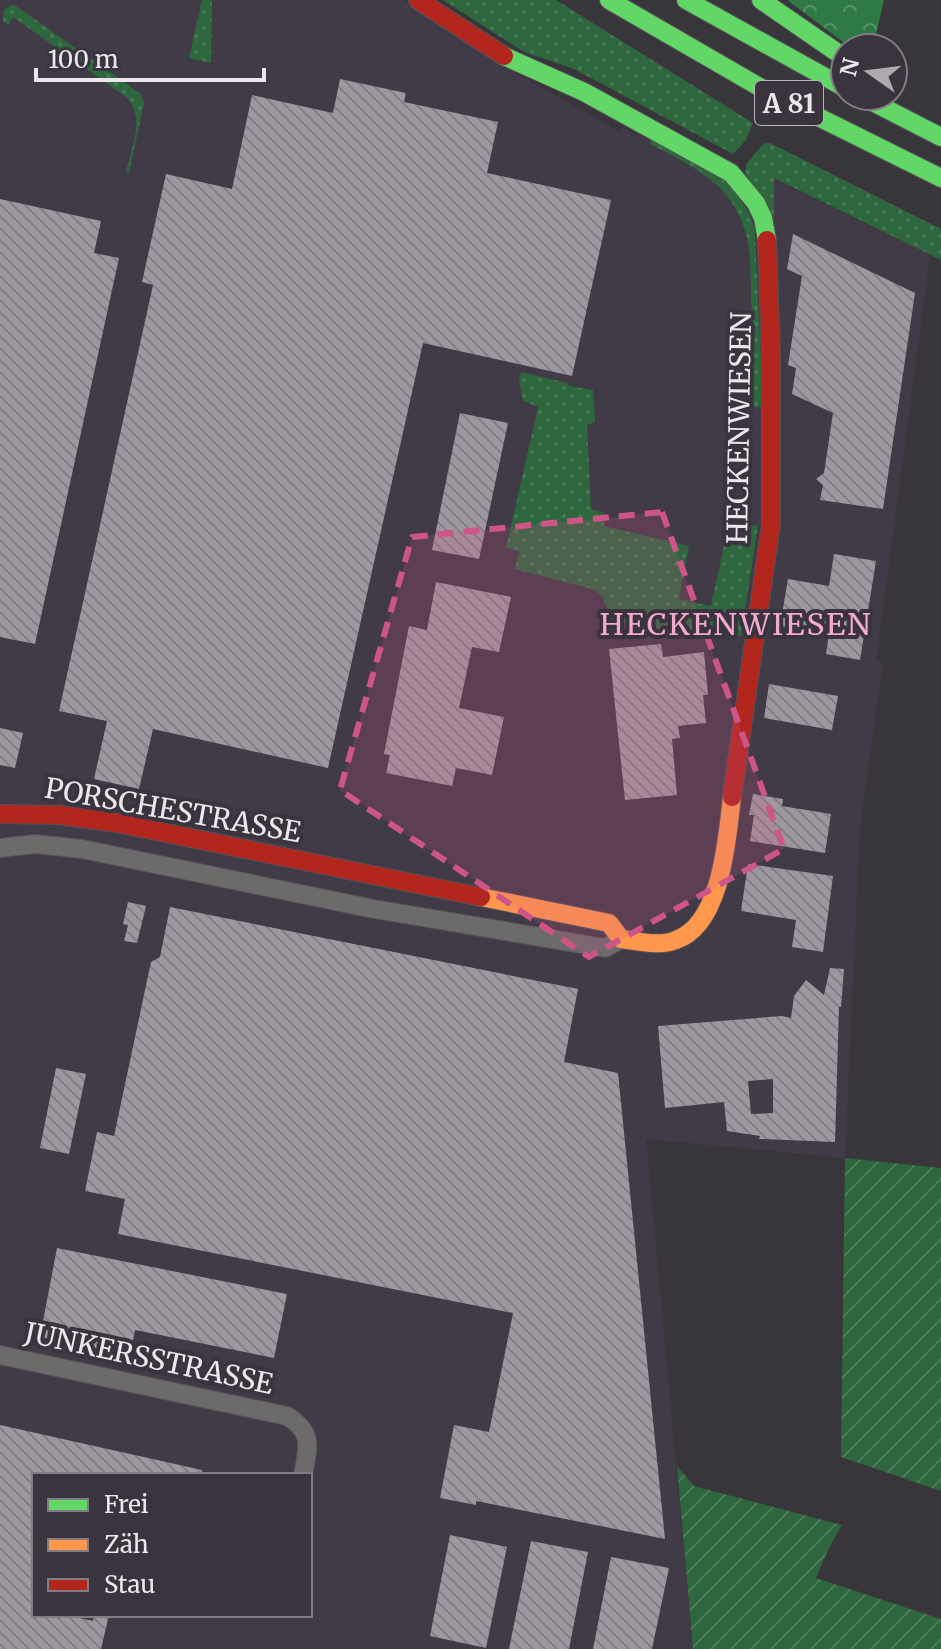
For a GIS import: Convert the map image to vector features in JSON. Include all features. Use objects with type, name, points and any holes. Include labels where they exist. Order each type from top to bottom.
[{"type":"main road","name":"HECKENWIESEN","points":[[418,0],[496,57],[584,92],[731,173],[756,203],[763,218],[767,241],[771,524],[722,870],[709,904],[692,933],[668,943],[621,939]]},
{"type":"main road","name":"A 81","points":[[609,0],[770,93],[941,178]]},
{"type":"main road","name":"A 81","points":[[686,0],[829,79]]},
{"type":"main road","points":[[761,0],[829,47]]},
{"type":"main road","name":"A 81","points":[[892,112],[941,137]]},
{"type":"main road","name":"PORSCHESTRASSE","points":[[0,814],[34,814],[108,822],[609,923],[621,939]]},
{"type":"street","name":"PORSCHESTRASSE","points":[[0,848],[52,844],[329,900],[605,948],[621,939]]},
{"type":"street","points":[[329,900],[336,868]]},
{"type":"street","name":"JUNKERSSTRASSE","points":[[0,1355],[287,1416],[306,1432],[308,1444],[303,1473]]},
{"type":"highlighted area","points":[[662,512],[784,849],[589,957],[340,790],[412,537]]},
{"type":"shaded area","points":[[0,0],[404,0],[493,60],[620,132],[622,127],[637,136],[640,128],[652,134],[650,144],[697,168],[723,188],[773,178],[930,255],[876,661],[883,663],[860,825],[845,1158],[646,1139],[693,1649],[0,1649]]},
{"type":"green space","points":[[202,0],[212,0],[211,63],[189,58]]},
{"type":"green space","points":[[443,0],[556,0],[753,123],[746,140],[733,154],[574,69],[524,52]]},
{"type":"green space","points":[[787,0],[884,0],[877,32],[830,32]]},
{"type":"green space","points":[[13,4],[141,94],[144,103],[129,173],[126,172],[136,123],[132,105],[126,97],[13,17],[8,25],[3,21],[4,10]]},
{"type":"green space","points":[[652,134],[729,182],[750,215],[755,231],[763,407],[754,407],[750,254],[738,213],[728,198],[703,174],[650,144]]},
{"type":"green space","points":[[764,143],[770,143],[941,229],[941,260],[774,178],[774,222],[745,173],[747,163]]},
{"type":"green space","points":[[521,372],[593,390],[595,422],[587,425],[591,509],[604,513],[604,526],[689,546],[679,599],[711,606],[729,522],[758,526],[741,636],[658,635],[655,620],[625,623],[612,619],[602,596],[595,590],[515,569],[519,551],[506,548],[538,407],[523,401],[519,380]]},
{"type":"green space","points":[[845,1158],[941,1168],[941,1491],[841,1457]]},
{"type":"green space","points":[[677,1466],[694,1486],[842,1525],[816,1578],[941,1619],[941,1649],[693,1649]]},
{"type":"building","points":[[340,79],[406,93],[404,102],[498,122],[487,173],[611,200],[572,376],[423,343],[328,768],[153,729],[139,789],[94,779],[107,721],[59,711],[153,285],[142,282],[166,174],[232,189],[252,95],[333,113]]},
{"type":"building","points":[[0,199],[101,221],[94,253],[119,258],[35,644],[0,637]]},
{"type":"building","points":[[793,234],[915,293],[883,509],[820,500],[823,485],[816,479],[824,473],[833,413],[792,394],[796,368],[788,365],[802,276],[787,269]]},
{"type":"building","points":[[460,413],[508,423],[479,559],[432,550]]},
{"type":"building","points":[[834,554],[876,561],[860,660],[826,654],[829,634],[780,626],[788,579],[829,586]]},
{"type":"building","points":[[436,582],[511,597],[499,652],[472,647],[459,708],[504,717],[492,775],[456,768],[452,786],[386,773],[390,755],[384,754],[409,626],[427,630]]},
{"type":"building","points":[[661,644],[663,657],[704,652],[708,695],[703,695],[706,723],[678,726],[680,738],[672,739],[677,795],[625,800],[609,649]]},
{"type":"building","points":[[769,684],[838,696],[832,730],[764,718]]},
{"type":"building","points":[[0,728],[23,733],[15,768],[0,765]]},
{"type":"building","points":[[753,794],[783,799],[782,806],[831,814],[825,853],[750,841],[754,815],[749,815]]},
{"type":"building","points":[[748,864],[833,876],[823,952],[792,947],[796,920],[741,911]]},
{"type":"building","points":[[128,902],[146,906],[137,943],[124,941],[128,925],[123,924]]},
{"type":"building","points":[[170,907],[578,989],[564,1062],[618,1073],[665,1539],[476,1501],[476,1505],[440,1498],[454,1425],[489,1432],[513,1313],[118,1234],[125,1199],[85,1191],[97,1132],[114,1136],[151,962],[160,957]]},
{"type":"building","points":[[830,968],[844,969],[839,1007],[835,1142],[759,1139],[760,1136],[727,1131],[724,1102],[665,1108],[658,1026],[782,1016],[791,1018],[794,996],[806,980],[824,995]],"holes":[[[773,1079],[773,1113],[751,1114],[748,1081]]]},
{"type":"building","points":[[56,1068],[86,1074],[69,1154],[40,1148]]},
{"type":"building","points":[[57,1248],[287,1294],[274,1358],[135,1330],[130,1355],[40,1337]]},
{"type":"building","points":[[0,1425],[202,1470],[202,1473],[32,1473],[32,1617],[76,1617],[93,1621],[94,1617],[109,1617],[101,1649],[0,1649]]},
{"type":"building","points":[[450,1535],[507,1547],[486,1648],[430,1636]]},
{"type":"building","points":[[531,1541],[588,1552],[569,1649],[509,1649]]},
{"type":"building","points":[[611,1557],[669,1568],[652,1649],[593,1649]]},
{"type":"traffic: fast","points":[[609,0],[770,93],[941,178]]},
{"type":"traffic: fast","points":[[686,0],[829,79]]},
{"type":"traffic: fast","points":[[761,0],[829,47]]},
{"type":"traffic: fast","points":[[504,56],[584,92],[731,173],[756,203],[763,218],[767,240]]},
{"type":"traffic: fast","points":[[892,112],[941,137]]},
{"type":"traffic: slow","points":[[481,897],[609,923],[621,939],[656,943],[676,940],[691,931],[713,899],[724,856],[732,797]]},
{"type":"traffic: jam","points":[[418,0],[504,56]]},
{"type":"traffic: jam","points":[[732,797],[771,524],[767,240]]},
{"type":"traffic: jam","points":[[0,814],[59,815],[117,823],[481,897]]},
{"type":"district","name":"HECKENWIESEN","points":[[736,624]]}]
